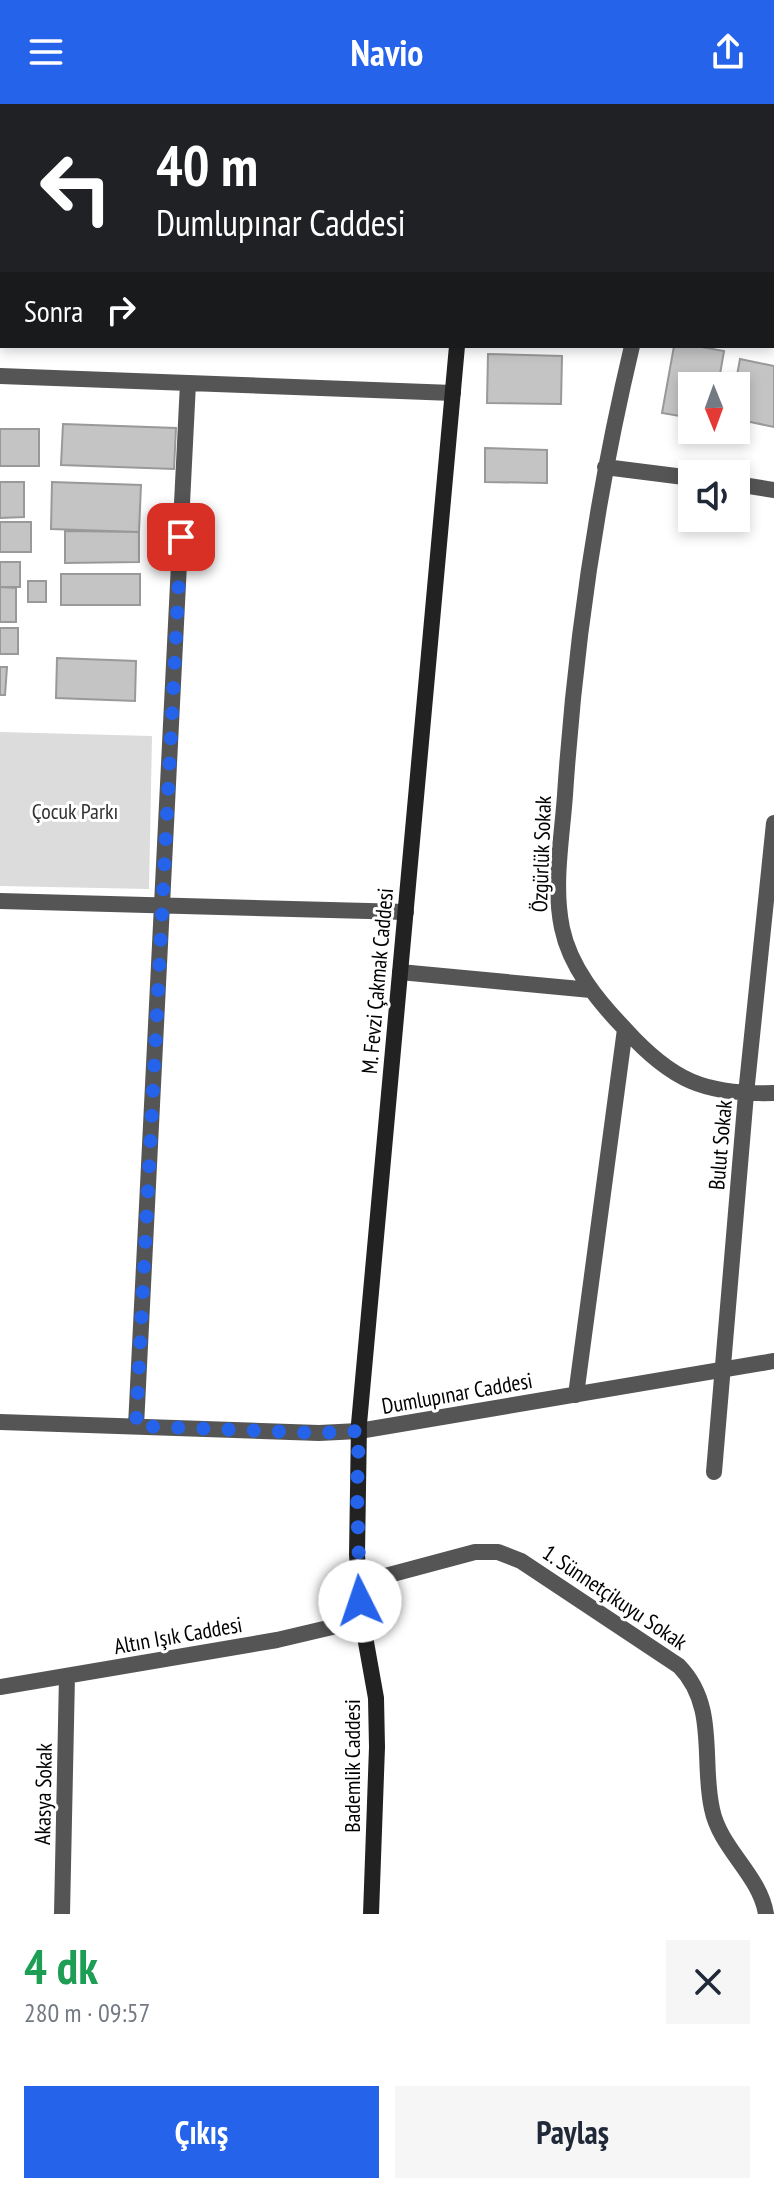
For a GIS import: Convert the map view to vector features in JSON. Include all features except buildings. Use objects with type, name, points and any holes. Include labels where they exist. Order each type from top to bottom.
[{"type":"street","name":"M. Fevzi Çakmak Caddesi","points":[[362,1620],[357,1491],[359,1431],[457,348]]},
{"type":"street","name":"Özgürlük Sokak","points":[[632,348],[605,467],[578,653],[567,764],[559,911],[566,942],[591,990],[654,1057],[690,1081],[719,1092],[774,1093]]},
{"type":"street","points":[[0,376],[453,393]]},
{"type":"street","points":[[136,1426],[188,383]]},
{"type":"street","points":[[605,467],[678,476]]},
{"type":"street","points":[[750,486],[774,490]]},
{"type":"street","name":"Bulut Sokak","points":[[714,1472],[746,1094],[774,823]]},
{"type":"street","points":[[0,901],[406,912]]},
{"type":"street","points":[[400,972],[591,990]]},
{"type":"street","points":[[576,1395],[625,1029]]},
{"type":"street","name":"Dumlupınar Caddesi","points":[[0,1422],[319,1433],[359,1431],[774,1361]]},
{"type":"street","name":"1. Sünnetçikuyu Sokak","points":[[359,1583],[475,1552],[498,1552],[521,1561],[679,1666],[689,1676],[704,1714],[709,1791],[716,1823],[729,1849],[759,1892],[766,1914]]},
{"type":"street","name":"Altın Işık Caddesi","points":[[0,1687],[277,1640],[362,1620]]},
{"type":"street","name":"Bademlik Caddesi","points":[[362,1620],[376,1710],[376,1817],[371,1914]]},
{"type":"street","name":"Akasya Sokak","points":[[62,1914],[67,1676]]},
{"type":"green space","name":"Çocuk Parkı","points":[[0,732],[152,736],[149,889],[0,886]]},
{"type":"route","points":[[181,537],[136,1426],[319,1433],[359,1431],[357,1555],[360,1601]]}]
